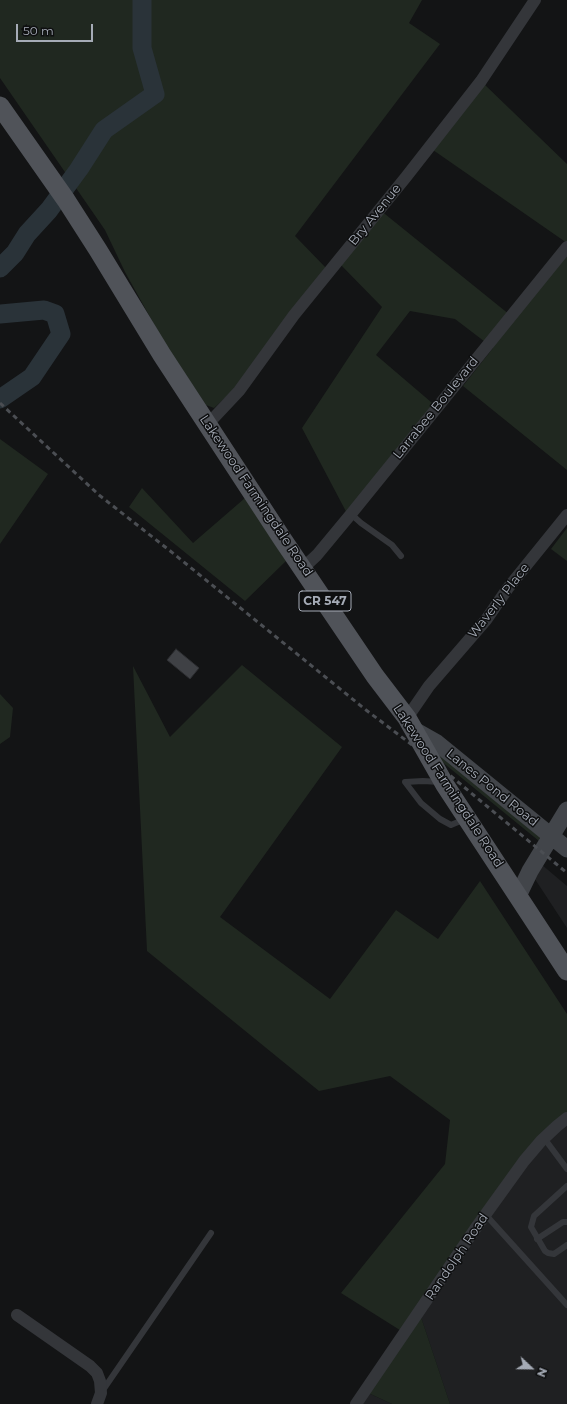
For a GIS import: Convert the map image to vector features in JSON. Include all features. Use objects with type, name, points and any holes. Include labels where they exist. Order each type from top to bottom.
[{"type":"main road","name":"Lakewood Farmingdale Road","points":[[0,106],[66,200],[142,324],[375,676],[410,724],[443,782],[567,971]]},
{"type":"street","name":"Bry Avenue","points":[[208,424],[239,392],[294,315],[402,182],[481,81],[535,0]]},
{"type":"street","name":"Larrabee Boulevard","points":[[303,568],[317,555],[351,514],[567,247]]},
{"type":"street","name":"Waverly Place","points":[[410,724],[429,686],[486,620],[508,588],[567,516]]},
{"type":"street","name":"Lanes Pond Road","points":[[410,724],[437,743],[567,849]]},
{"type":"street","points":[[518,896],[530,870],[567,810]]},
{"type":"street","name":"Randolph Road","points":[[356,1404],[486,1214],[524,1162],[544,1138],[567,1118]]},
{"type":"street","points":[[17,1315],[90,1366],[97,1373],[100,1381],[99,1398]]},
{"type":"lane","points":[[351,514],[360,523],[392,544],[401,556]]},
{"type":"lane","points":[[443,782],[405,782],[421,803],[451,826],[466,818]]},
{"type":"lane","points":[[544,1138],[567,1168]]},
{"type":"lane","points":[[567,1186],[534,1216],[531,1227],[545,1252],[554,1254],[567,1245]]},
{"type":"lane","points":[[486,1214],[567,1305]]},
{"type":"lane","points":[[537,1239],[563,1222],[567,1222]]},
{"type":"lane","points":[[99,1398],[211,1233]]},
{"type":"shaded area","points":[[0,0],[422,0],[409,23],[440,44],[295,236],[327,269],[236,388],[214,408],[206,405],[165,344],[125,272],[105,230],[0,78]]},
{"type":"shaded area","points":[[484,84],[567,164],[567,243],[433,150]]},
{"type":"shaded area","points":[[380,210],[515,319],[567,252],[567,470],[463,386],[493,348],[455,319],[410,311],[376,355],[438,408],[351,521],[302,428],[382,307],[339,263]]},
{"type":"shaded area","points":[[0,439],[48,474],[0,544]]},
{"type":"shaded area","points":[[142,488],[193,543],[245,498],[286,561],[245,601],[129,507]]},
{"type":"shaded area","points":[[567,528],[567,561],[551,549]]},
{"type":"shaded area","points":[[242,665],[342,747],[220,917],[330,999],[396,910],[438,939],[480,881],[567,1014],[567,1122],[519,1168],[419,1311],[450,1404],[392,1404],[364,1391],[403,1332],[341,1293],[445,1164],[450,1120],[390,1076],[319,1091],[147,951],[133,666],[170,737]]},
{"type":"shaded area","points":[[0,694],[13,708],[10,737],[0,744]]},
{"type":"shaded area","points":[[435,751],[540,837],[539,841],[441,761]]},
{"type":"shaded area","points":[[535,859],[567,886],[567,928],[529,870]]},
{"type":"shaded area","points":[[567,1122],[567,1404],[450,1404],[419,1311],[519,1168]]},
{"type":"shaded area","points":[[364,1391],[392,1404],[355,1404]]},
{"type":"building","points":[[176,649],[199,668],[190,679],[167,660]]},
{"type":"waterway","points":[[0,268],[15,253],[27,234],[49,210],[79,169],[104,130],[155,94],[142,48],[142,0]]},
{"type":"waterway","points":[[0,314],[44,310],[55,314],[61,334],[32,377],[0,399]]},
{"type":"railway","points":[[0,403],[99,495],[366,710],[428,757],[567,873]]}]
